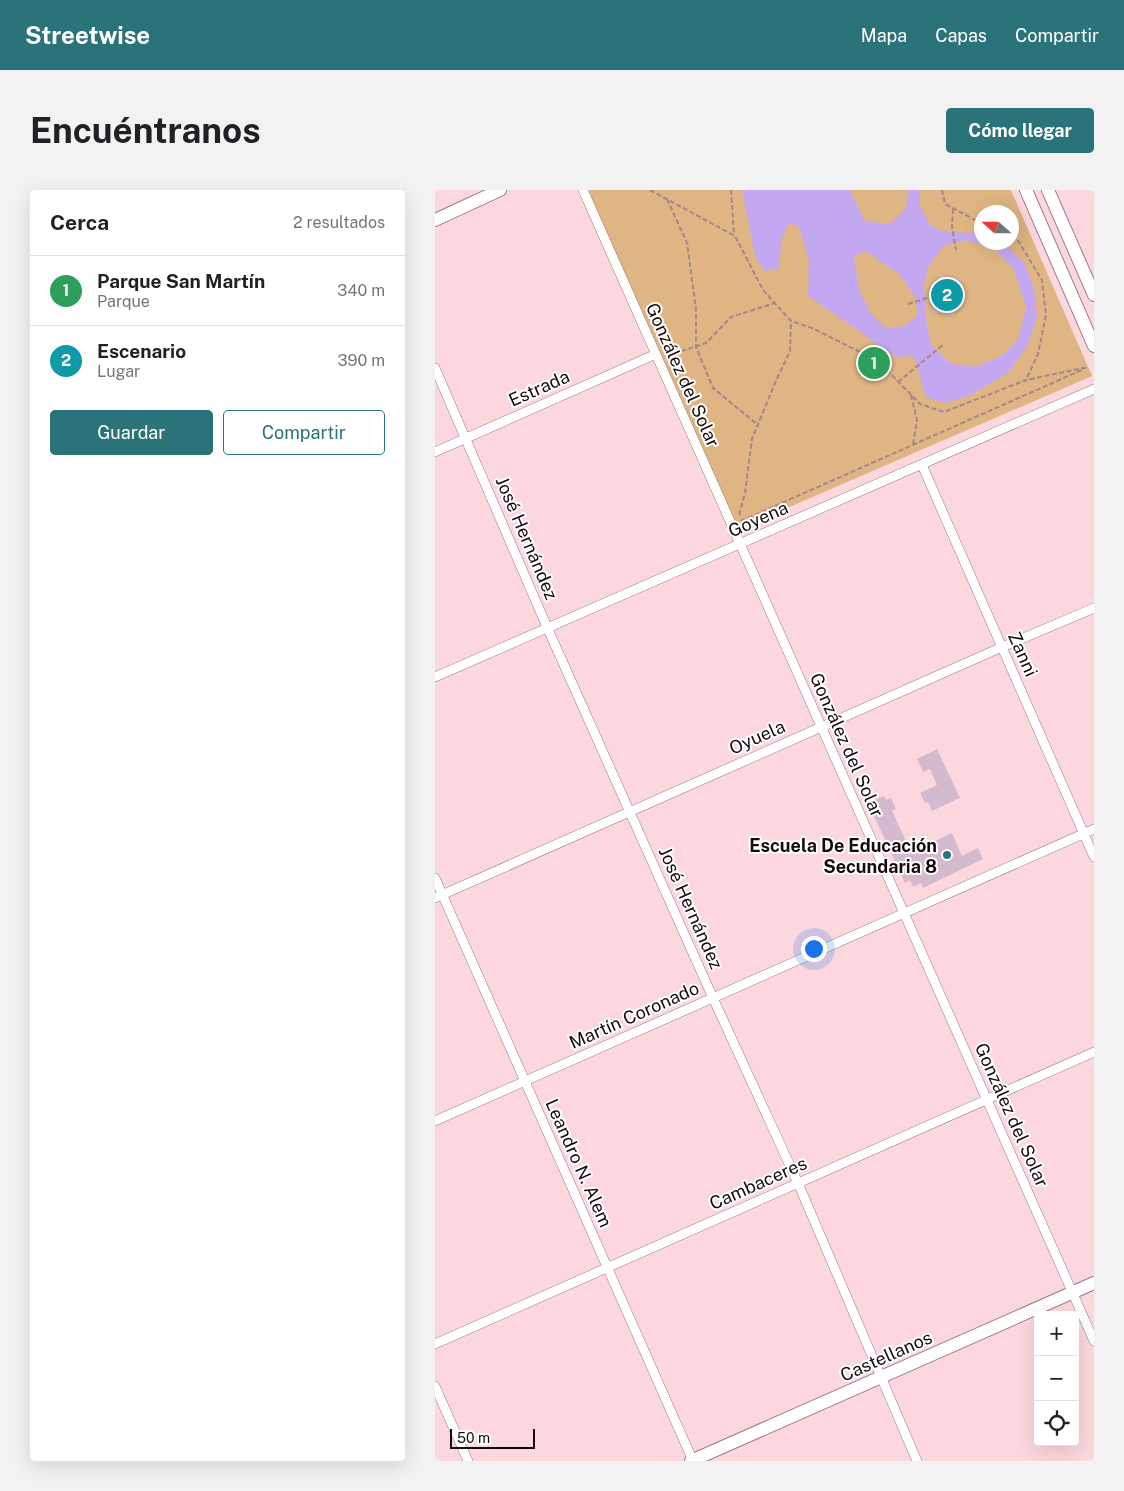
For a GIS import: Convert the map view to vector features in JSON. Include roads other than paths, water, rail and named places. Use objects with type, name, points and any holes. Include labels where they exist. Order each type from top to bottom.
[{"type":"street","points":[[435,220],[500,190]]},
{"type":"street","name":"González del Solar","points":[[583,190],[1094,1341]]},
{"type":"street","points":[[1026,190],[1094,346]]},
{"type":"street","points":[[1048,190],[1094,295]]},
{"type":"street","name":"Estrada","points":[[435,452],[658,356]]},
{"type":"street","name":"José Hernández","points":[[435,368],[547,627],[797,1183],[917,1461]]},
{"type":"street","name":"Goyena","points":[[435,677],[1094,389]]},
{"type":"street","name":"Zanni","points":[[922,465],[1094,857]]},
{"type":"street","name":"Oyuela","points":[[439,896],[1094,608]]},
{"type":"street","name":"Martín Coronado","points":[[435,1121],[1094,829]]},
{"type":"street","name":"Leandro N. Alem","points":[[435,878],[439,896],[525,1081],[692,1461]]},
{"type":"street","name":"Cambaceres","points":[[435,1344],[1094,1052]]},
{"type":"street","name":"Castellanos","points":[[692,1461],[1094,1283]]},
{"type":"street","points":[[435,1386],[468,1461]]},
{"type":"place","name":"Escenario","points":[[947,295]]},
{"type":"place","name":"Parque San Martín","points":[[874,363]]},
{"type":"place","name":"Escuela De Educación Secundaria 8","points":[[947,855]]}]
